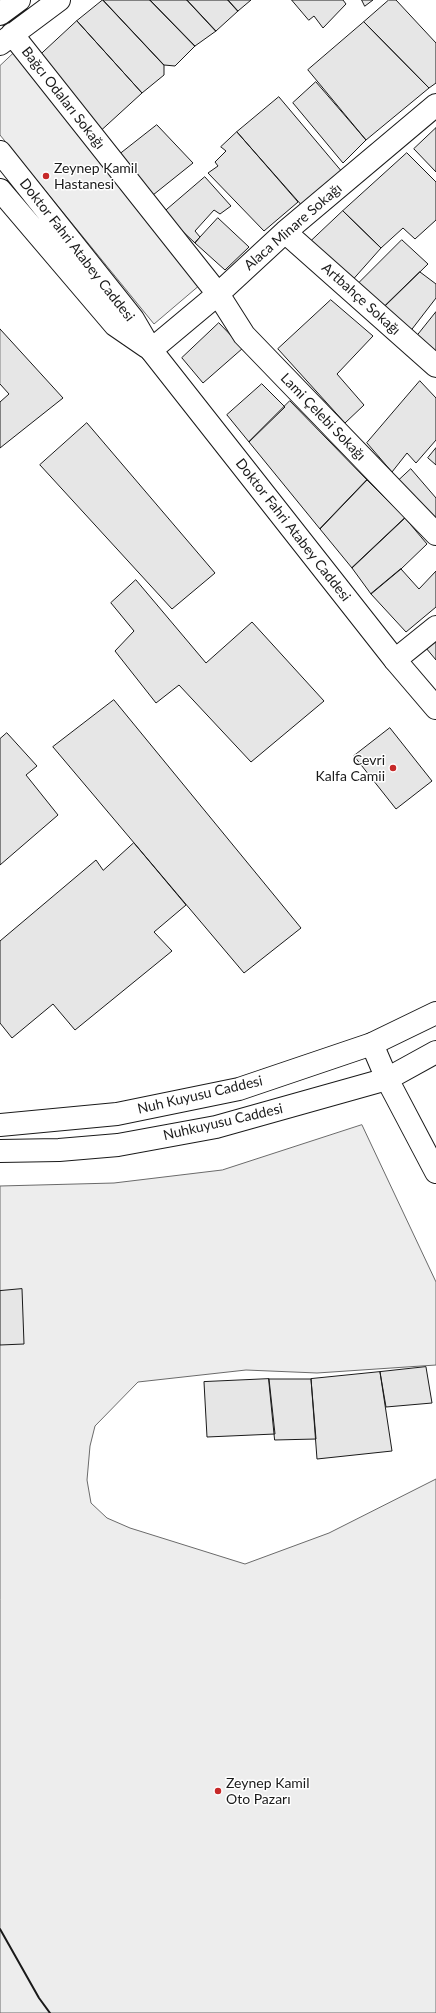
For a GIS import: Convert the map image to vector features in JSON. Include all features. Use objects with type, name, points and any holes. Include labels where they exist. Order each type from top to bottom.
[{"type":"main road","points":[[0,14],[19,0]]},
{"type":"main road","points":[[6,39],[59,0]]},
{"type":"main road","name":"Bağcı Odaları Sokağı","points":[[6,39],[218,294]]},
{"type":"main road","name":"Alaca Minare Sokağı","points":[[151,350],[218,294],[285,232],[436,105]]},
{"type":"main road","name":"Doktor Fahri Atabey Caddesi","points":[[0,152],[134,319],[151,350],[395,660],[436,708]]},
{"type":"main road","name":"Doktor Fahri Atabey Caddesi","points":[[0,190],[115,325],[151,350]]},
{"type":"main road","name":"Artbahçe Sokağı","points":[[285,232],[436,366]]},
{"type":"main road","name":"Lami Çelebi Sokağı","points":[[218,294],[244,335],[436,534]]},
{"type":"main road","points":[[395,660],[436,627]]},
{"type":"main road","name":"Nuh Kuyusu Caddesi","points":[[0,1125],[117,1114],[239,1089],[372,1044],[436,1013]]},
{"type":"main road","points":[[372,1044],[387,1079],[436,1172]]},
{"type":"main road","name":"Nuhkuyusu Caddesi","points":[[0,1151],[59,1150],[118,1145],[216,1127],[387,1079],[436,1052]]},
{"type":"shaded area","points":[[15,52],[201,284],[154,324],[0,135],[0,66]]},
{"type":"shaded area","name":"Zeynep Kamil Oto Pazarı","points":[[362,1125],[436,1282],[436,1365],[317,1373],[246,1370],[138,1382],[95,1426],[90,1446],[87,1480],[91,1503],[107,1518],[130,1528],[245,1564],[329,1533],[436,1479],[436,2013],[0,2013],[0,1186],[114,1183],[222,1170]]},
{"type":"building","points":[[103,0],[150,0],[195,46],[175,66],[164,65]]},
{"type":"building","points":[[103,0],[164,65],[164,75],[142,93],[77,21]]},
{"type":"building","points":[[150,0],[187,0],[216,31],[195,46]]},
{"type":"building","points":[[187,0],[228,0],[238,11],[216,31]]},
{"type":"building","points":[[228,0],[251,0],[238,11]]},
{"type":"building","points":[[292,0],[343,0],[346,4],[323,28],[314,16],[309,20]]},
{"type":"building","points":[[362,0],[373,0],[365,6]]},
{"type":"building","points":[[389,0],[396,0],[436,43],[436,83],[429,88],[364,22]]},
{"type":"building","points":[[77,21],[142,93],[96,135],[36,59]]},
{"type":"building","points":[[364,22],[429,88],[366,140],[308,70]]},
{"type":"building","points":[[316,82],[366,140],[343,163],[293,103]]},
{"type":"building","points":[[279,97],[343,173],[304,208],[237,132]]},
{"type":"building","points":[[157,125],[193,163],[148,199],[115,158]]},
{"type":"building","points":[[436,128],[436,172],[414,149]]},
{"type":"building","points":[[237,132],[298,202],[264,231],[208,173],[218,166],[215,162],[226,151],[221,147]]},
{"type":"building","points":[[407,153],[436,182],[436,220],[415,239],[403,228],[381,248],[343,211]]},
{"type":"building","points":[[205,177],[231,206],[220,214],[214,210],[195,231],[200,237],[195,243],[163,213]]},
{"type":"building","points":[[343,211],[381,248],[349,284],[308,244]]},
{"type":"building","points":[[218,218],[249,247],[225,270],[195,243]]},
{"type":"building","points":[[402,240],[428,264],[383,308],[354,288]]},
{"type":"building","points":[[420,272],[436,284],[436,298],[409,333],[383,308]]},
{"type":"building","points":[[331,300],[373,336],[337,374],[364,405],[345,423],[278,349]]},
{"type":"building","points":[[436,312],[436,353],[417,336]]},
{"type":"building","points":[[219,323],[243,348],[203,383],[182,358]]},
{"type":"building","points":[[0,329],[63,398],[0,448],[0,402],[9,394],[0,384]]},
{"type":"building","points":[[420,381],[436,398],[436,440],[416,463],[407,453],[392,472],[367,443]]},
{"type":"building","points":[[262,384],[285,407],[249,442],[227,415]]},
{"type":"building","points":[[290,401],[367,480],[320,529],[249,442]]},
{"type":"building","points":[[87,423],[215,573],[172,609],[40,465]]},
{"type":"building","points":[[436,448],[436,465],[428,458]]},
{"type":"building","points":[[411,469],[436,498],[436,523],[397,482]]},
{"type":"building","points":[[367,480],[405,518],[352,568],[320,529]]},
{"type":"building","points":[[405,518],[427,544],[401,569],[371,594],[352,568]]},
{"type":"building","points":[[401,569],[419,589],[436,571],[436,607],[406,632],[371,594]]},
{"type":"building","points":[[136,580],[206,663],[252,622],[324,701],[251,762],[179,685],[156,703],[115,651],[134,631],[111,603]]},
{"type":"building","points":[[436,641],[436,660],[426,648]]},
{"type":"building","points":[[114,700],[301,928],[244,973],[53,747]]},
{"type":"building","name":"Cevri Kalfa Camii","points":[[390,728],[432,781],[396,809],[354,756]]},
{"type":"building","points":[[7,733],[37,766],[26,775],[58,815],[0,865],[0,739]]},
{"type":"building","points":[[134,843],[186,905],[154,932],[172,951],[75,1030],[53,1004],[12,1038],[0,1023],[0,941],[96,860],[103,870]]},
{"type":"building","points":[[22,1289],[24,1344],[0,1345],[0,1291]]},
{"type":"building","points":[[426,1367],[432,1403],[386,1407],[380,1372]]},
{"type":"building","points":[[380,1372],[392,1451],[317,1459],[311,1379]]},
{"type":"building","points":[[269,1379],[311,1379],[316,1439],[275,1440]]},
{"type":"building","points":[[269,1379],[275,1434],[207,1437],[204,1382]]},
{"type":"wall","points":[[0,1929],[39,1998],[50,2013]]},
{"type":"place","name":"Zeynep Kamil Hastanesi","points":[[46,176]]},
{"type":"place","name":"Cevri Kalfa Camii","points":[[393,768]]},
{"type":"place","name":"Zeynep Kamil Oto Pazarı","points":[[218,1791]]}]
